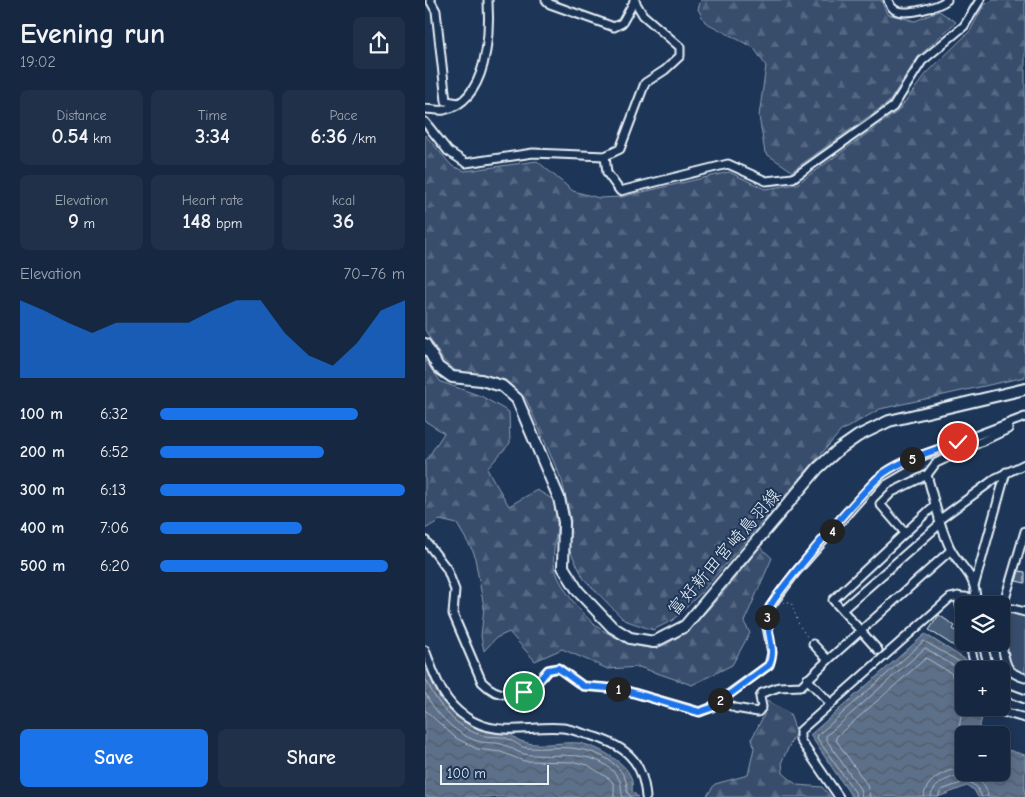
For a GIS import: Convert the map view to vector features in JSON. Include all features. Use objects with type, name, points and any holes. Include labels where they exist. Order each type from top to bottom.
[{"type":"main road","name":"富好新田宮崎鳥羽線","points":[[425,344],[438,367],[453,377],[481,380],[502,386],[517,400],[559,498],[563,522],[563,567],[578,591],[612,627],[630,638],[654,642],[685,626],[818,468],[845,445],[889,421],[1025,389]]},
{"type":"street","points":[[430,0],[437,11],[446,101],[459,103]]},
{"type":"street","points":[[425,109],[444,110],[459,103],[470,92],[483,71],[490,31],[488,0]]},
{"type":"street","points":[[546,0],[550,4],[614,27],[623,23],[635,1]]},
{"type":"street","points":[[888,0],[895,10],[902,12],[918,11],[947,0]]},
{"type":"street","points":[[605,156],[607,173],[620,191],[728,164],[766,181],[793,178],[893,107],[921,61],[964,26],[981,0]]},
{"type":"street","points":[[425,122],[448,151],[466,163],[533,153],[605,156],[620,149],[645,83],[665,70],[680,56],[680,47],[643,15],[635,1]]},
{"type":"street","points":[[425,540],[447,569],[455,590],[453,614],[483,682],[491,690],[503,696],[524,692],[538,682],[548,670],[558,668],[583,686],[620,689],[699,712],[720,700],[769,665],[772,654],[767,627],[769,608],[796,572],[878,478],[909,461],[1025,417]]},
{"type":"street","points":[[905,533],[880,504],[892,492],[927,475],[936,463],[1007,429],[1007,424]]},
{"type":"street","points":[[842,610],[940,522],[1006,472],[1025,464]]},
{"type":"street","points":[[976,596],[975,584],[1006,472]]},
{"type":"street","points":[[927,475],[940,522],[951,550],[975,584]]},
{"type":"street","points":[[878,650],[833,600],[935,506]]},
{"type":"street","points":[[1001,596],[1025,530]]},
{"type":"street","points":[[720,700],[735,708],[758,712],[762,707],[760,697],[762,693],[779,688],[801,686],[951,550]]},
{"type":"street","points":[[839,797],[800,740],[800,731],[938,608],[950,598],[955,597]]},
{"type":"street","points":[[1010,608],[1025,612]]},
{"type":"street","points":[[813,644],[828,660]]},
{"type":"street","points":[[425,650],[443,695],[467,718],[485,727],[517,730],[563,728],[612,742],[629,754],[639,769],[646,797]]},
{"type":"street","points":[[1004,651],[1009,671],[1013,675],[1025,678]]},
{"type":"street","points":[[807,679],[831,704]]},
{"type":"street","points":[[1010,693],[1025,699]]},
{"type":"street","points":[[1010,714],[1025,718]]},
{"type":"path","points":[[777,606],[786,601],[791,602],[799,625],[813,644]]},
{"type":"green space","points":[[701,0],[881,0],[887,14],[915,21],[939,11],[956,22],[918,57],[889,102],[792,171],[765,153],[759,116],[766,66],[754,48],[705,22],[698,9]]},
{"type":"green space","points":[[993,0],[1025,0],[1025,377],[880,409],[841,431],[699,595],[673,620],[653,630],[624,620],[584,579],[569,549],[571,520],[562,481],[526,399],[505,380],[456,371],[443,360],[425,330],[425,135],[452,166],[465,171],[537,161],[573,191],[599,198],[621,197],[729,172],[765,189],[797,184],[897,112],[926,74],[970,31],[984,5]]},
{"type":"green space","points":[[425,360],[441,382],[481,396],[509,412],[510,443],[487,469],[509,506],[537,490],[554,500],[557,523],[554,563],[558,577],[575,604],[604,631],[620,640],[638,646],[650,648],[664,645],[679,637],[710,608],[760,547],[772,558],[744,622],[750,633],[732,665],[692,685],[639,667],[608,669],[562,649],[535,661],[509,632],[496,638],[484,651],[481,636],[484,607],[474,553],[457,524],[440,520],[425,529],[425,462],[444,433],[425,421]]},
{"type":"green space","points":[[1010,612],[1025,616],[1025,676],[1011,670],[1006,651],[1010,651]]},
{"type":"green space","points":[[765,699],[790,714],[796,732],[782,761],[783,773],[797,785],[822,787],[831,797],[706,797],[715,784],[748,775],[754,748],[752,738],[764,715]]},
{"type":"water","points":[[925,634],[968,661],[955,661],[955,716],[981,716],[982,718],[980,726],[955,726],[955,781],[1010,781],[1010,750],[1025,755],[1025,797],[978,797],[974,790],[967,786],[938,797],[852,797],[810,735]]},
{"type":"water","points":[[425,663],[441,700],[467,723],[483,731],[511,734],[517,739],[533,744],[578,743],[594,748],[605,753],[626,768],[630,775],[632,791],[638,797],[425,797]]},
{"type":"building","points":[[1019,571],[1025,572],[1025,583],[1016,581]]},
{"type":"building","points":[[939,615],[955,626],[953,629],[955,630],[955,647],[929,630]]},
{"type":"route","points":[[524,692],[538,682],[548,670],[558,668],[583,686],[620,689],[699,712],[711,708],[769,665],[772,660],[767,627],[769,608],[796,572],[878,478],[889,470],[958,442]]}]
